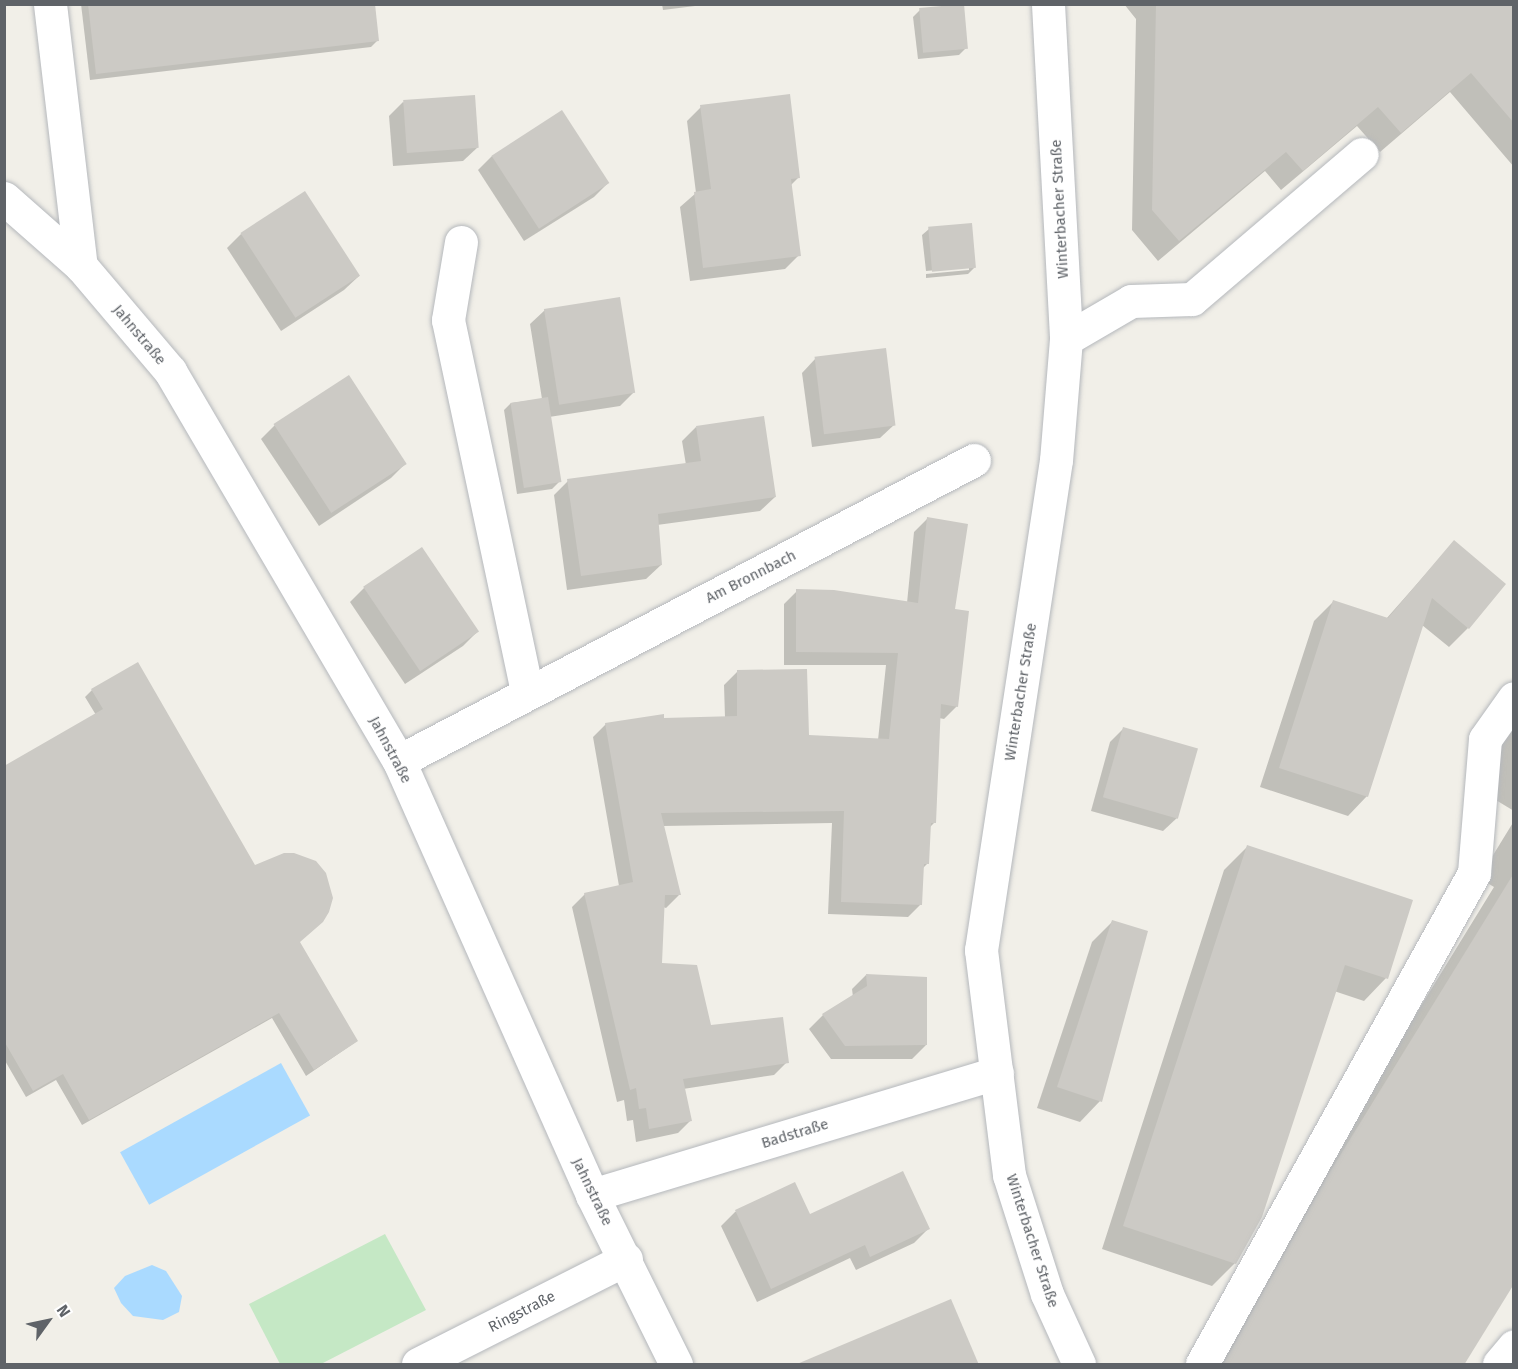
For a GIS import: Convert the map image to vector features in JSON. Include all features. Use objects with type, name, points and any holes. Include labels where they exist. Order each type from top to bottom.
[{"type":"street","points":[[50,4],[81,266]]},
{"type":"street","name":"Winterbacher Straße","points":[[1048,4],[1066,339],[1056,460],[981,951],[1008,1175],[1047,1294],[1079,1365]]},
{"type":"street","points":[[1066,339],[1131,301],[1192,299],[1362,154]]},
{"type":"street","name":"Jahnstraße","points":[[4,198],[81,266],[170,371],[399,761],[592,1195],[626,1259],[676,1365]]},
{"type":"street","points":[[461,242],[448,320],[527,693]]},
{"type":"street","name":"Am Bronnbach","points":[[399,761],[974,460]]},
{"type":"street","points":[[1202,1365],[1474,873],[1485,739],[1514,698]]},
{"type":"street","name":"Badstraße","points":[[592,1195],[997,1072]]},
{"type":"street","name":"Ringstraße","points":[[418,1365],[626,1259]]},
{"type":"street","points":[[1499,1365],[1514,1346]]},
{"type":"green space","points":[[385,1234],[426,1310],[321,1364],[280,1364],[249,1304]]},
{"type":"water","points":[[281,1063],[310,1115],[149,1205],[120,1152]]},
{"type":"water","points":[[152,1265],[166,1271],[182,1296],[179,1312],[163,1320],[133,1316],[121,1303],[114,1288],[125,1276]]},
{"type":"building","points":[[88,4],[375,4],[379,41],[96,74]]},
{"type":"building","points":[[964,4],[968,49],[923,53],[919,8]]},
{"type":"building","points":[[1156,4],[1514,4],[1514,123],[1471,73],[1401,133],[1378,107],[1303,171],[1286,152],[1179,241],[1152,210]]},
{"type":"building","points":[[790,94],[800,178],[791,179],[801,256],[703,268],[694,192],[711,189],[700,105]]},
{"type":"building","points":[[475,95],[479,148],[407,153],[403,100]]},
{"type":"building","points":[[562,110],[609,183],[539,229],[492,156]]},
{"type":"building","points":[[305,191],[360,276],[295,318],[240,233]]},
{"type":"building","points":[[972,223],[976,268],[932,272],[928,227]]},
{"type":"building","points":[[620,297],[635,393],[559,405],[544,309]]},
{"type":"building","points":[[886,348],[896,425],[824,434],[815,357]]},
{"type":"building","points":[[349,375],[407,464],[331,513],[274,424]]},
{"type":"building","points":[[548,397],[561,482],[524,488],[510,403]]},
{"type":"building","points":[[764,416],[776,497],[658,514],[662,565],[581,576],[567,479],[701,461],[696,426]]},
{"type":"building","points":[[927,517],[968,524],[955,609],[969,611],[958,707],[941,704],[936,823],[931,823],[929,864],[924,864],[922,905],[841,902],[844,811],[661,813],[681,895],[665,895],[662,963],[697,965],[711,1025],[783,1017],[789,1063],[683,1079],[692,1121],[649,1129],[646,1108],[639,1109],[636,1088],[630,1090],[584,893],[633,882],[605,723],[664,714],[664,718],[737,716],[737,670],[807,669],[809,735],[889,739],[898,653],[796,652],[796,589],[834,590],[918,603]]},
{"type":"building","points":[[1454,540],[1506,584],[1469,629],[1432,598],[1368,797],[1279,768],[1333,600],[1388,618]]},
{"type":"building","points":[[422,547],[479,632],[420,671],[363,587]]},
{"type":"building","points":[[138,662],[255,865],[284,853],[294,853],[316,861],[326,873],[333,898],[329,912],[323,922],[300,942],[358,1041],[314,1070],[279,1013],[89,1120],[63,1074],[33,1091],[4,1041],[4,766],[103,709],[91,689]]},
{"type":"building","points":[[1123,727],[1198,748],[1178,819],[1103,797]]},
{"type":"building","points":[[1247,845],[1413,900],[1388,979],[1345,965],[1262,1217],[1236,1264],[1123,1226]]},
{"type":"building","points":[[1514,873],[1514,1284],[1464,1365],[1223,1365],[1328,1175]]},
{"type":"building","points":[[1112,920],[1148,931],[1102,1102],[1057,1087]]},
{"type":"building","points":[[866,974],[927,977],[927,1045],[845,1046],[822,1014],[867,986]]},
{"type":"building","points":[[903,1171],[930,1229],[870,1257],[865,1245],[771,1289],[735,1210],[795,1182],[810,1214]]},
{"type":"building","points":[[951,1299],[979,1365],[797,1365],[797,1364]]}]
